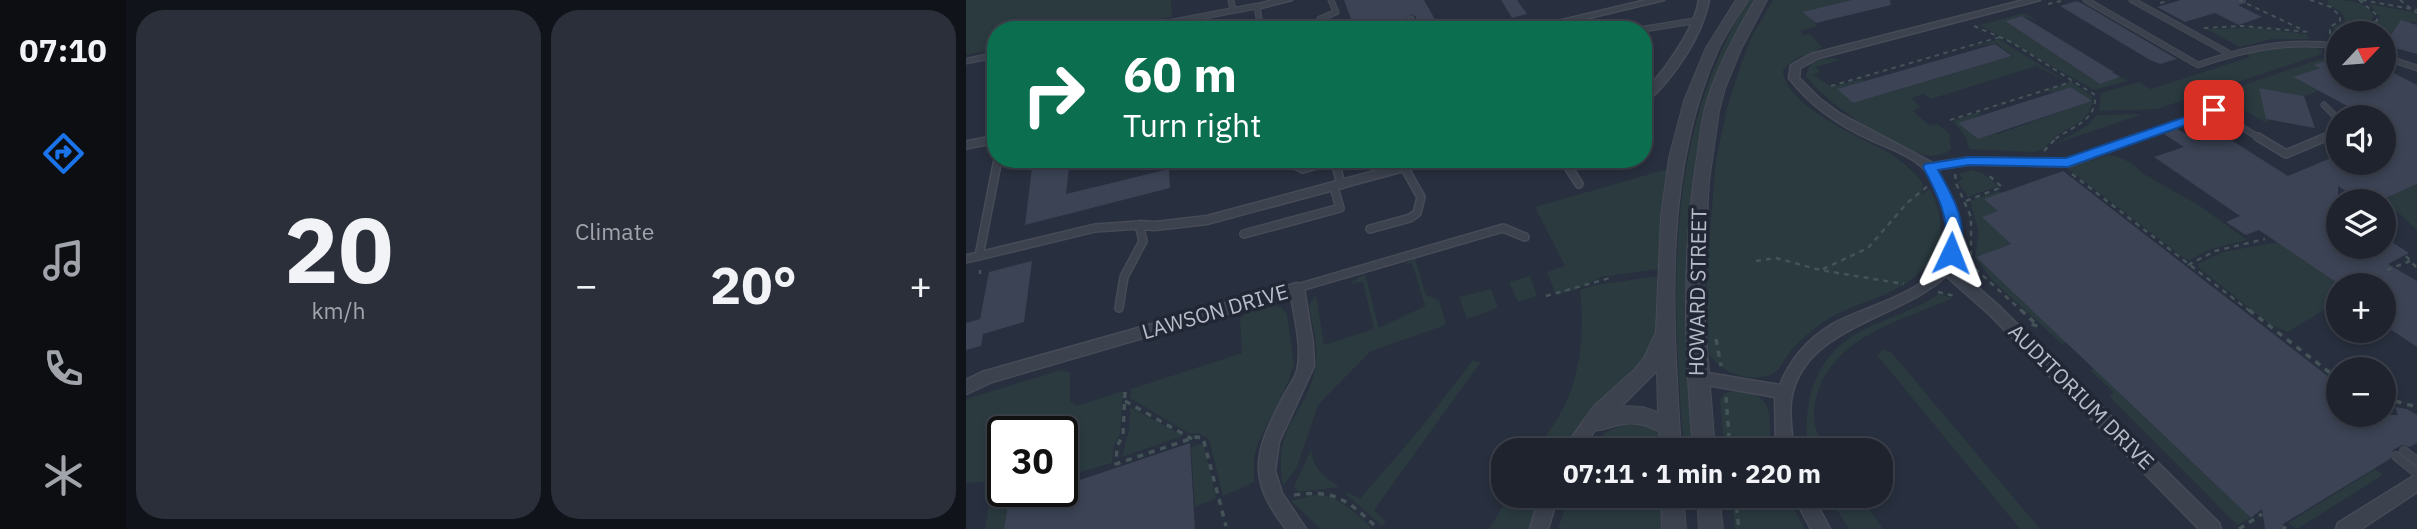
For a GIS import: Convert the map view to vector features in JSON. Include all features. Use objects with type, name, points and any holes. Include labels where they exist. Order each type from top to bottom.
[{"type":"street","points":[[1257,6],[1287,0]]},
{"type":"street","points":[[1565,21],[1658,0]]},
{"type":"street","points":[[1652,93],[1700,20],[1704,0]]},
{"type":"street","points":[[1669,438],[1665,318],[1669,207],[1680,145],[1691,105],[1718,38],[1741,0]]},
{"type":"street","name":"HOWARD STREET","points":[[1702,438],[1696,377],[1695,248],[1702,172],[1713,104],[1721,80],[1734,47],[1760,0]]},
{"type":"street","points":[[1785,438],[1784,392],[1803,360],[1827,336],[1844,325],[1925,289],[1946,268],[1955,240],[1946,198],[1930,167],[1843,121],[1801,87],[1794,78],[1794,71],[1799,63],[1815,56],[2035,0]]},
{"type":"street","points":[[1139,225],[1208,220],[1401,168]]},
{"type":"street","name":"AUDITORIUM DRIVE","points":[[1946,268],[1995,311],[2213,529]]},
{"type":"street","name":"LAWSON DRIVE","points":[[966,387],[988,377],[1297,288],[1305,372],[1280,418],[1266,461],[1266,477],[1275,503],[1297,529]]},
{"type":"street","points":[[1580,438],[1603,409],[1636,383],[1654,361],[1660,348],[1665,318]]},
{"type":"street","points":[[1696,377],[1784,392]]},
{"type":"street","points":[[1592,423],[1618,414],[1632,414],[1647,417],[1669,428]]},
{"type":"street","points":[[2346,529],[2417,482]]},
{"type":"street","points":[[1539,529],[1545,508]]},
{"type":"street","points":[[1673,508],[1674,529]]},
{"type":"street","points":[[1710,508],[1712,529]]},
{"type":"street","points":[[1809,508],[1821,529]]},
{"type":"lane","points":[[1231,0],[1233,10]]},
{"type":"lane","points":[[1320,19],[1336,12],[1331,0]]},
{"type":"lane","points":[[2088,0],[2197,65],[2275,42],[2326,45]]},
{"type":"lane","points":[[2132,0],[2230,54]]},
{"type":"lane","points":[[1177,21],[1257,6],[1260,21]]},
{"type":"lane","points":[[1652,28],[1700,20]]},
{"type":"lane","points":[[966,61],[987,57]]},
{"type":"lane","points":[[2396,61],[2417,68]]},
{"type":"lane","points":[[1930,167],[1969,161],[2058,164],[2076,160],[2214,110],[2286,154],[2326,137]]},
{"type":"lane","points":[[966,145],[987,141]]},
{"type":"lane","points":[[979,256],[996,168]]},
{"type":"lane","points":[[1244,234],[1340,208],[1337,168]]},
{"type":"lane","points":[[1370,229],[1410,218],[1417,213],[1421,197],[1405,168]]},
{"type":"lane","points":[[1569,168],[1579,184]]},
{"type":"lane","points":[[966,259],[1095,228],[1139,225],[1143,241],[1124,277],[1119,308]]},
{"type":"lane","points":[[1297,288],[1503,228],[1525,237]]},
{"type":"lane","points":[[2417,461],[2400,453],[2417,473]]},
{"type":"path","points":[[2239,0],[2305,32]]},
{"type":"path","points":[[2310,0],[2323,2],[2334,10],[2341,19],[2338,21]]},
{"type":"path","points":[[2360,0],[2416,11]]},
{"type":"path","points":[[2360,0],[2377,15],[2376,21]]},
{"type":"path","points":[[2400,0],[2416,11]]},
{"type":"path","points":[[1962,20],[2000,37],[2095,95],[2095,106],[2085,122],[2053,140],[2047,150],[2040,152]]},
{"type":"path","points":[[2197,28],[2247,27],[2318,34]]},
{"type":"path","points":[[1831,86],[2000,37]]},
{"type":"path","points":[[1950,120],[2073,81]]},
{"type":"path","points":[[2058,164],[2326,370]]},
{"type":"path","points":[[1966,201],[2002,187],[1982,170]]},
{"type":"path","points":[[1960,171],[1954,178],[1966,201],[1975,232],[1971,265],[2038,326],[2028,323]]},
{"type":"path","points":[[1820,270],[1851,259],[1878,240],[1918,191],[1936,182]]},
{"type":"path","points":[[2188,265],[2225,248],[2265,239]]},
{"type":"path","points":[[2406,256],[2417,268]]},
{"type":"path","points":[[1756,261],[1776,258],[1820,270],[1897,282],[1958,297]]},
{"type":"path","points":[[2387,271],[2410,261]]},
{"type":"path","points":[[1546,296],[1610,278]]},
{"type":"path","points":[[1716,337],[1720,362]]},
{"type":"path","points":[[1125,392],[1123,434],[1117,447],[1116,464],[1192,439],[1203,438],[1226,526]]},
{"type":"path","points":[[1726,394],[1729,438]]},
{"type":"path","points":[[1125,401],[1192,439]]},
{"type":"path","points":[[2396,401],[2417,407]]},
{"type":"path","points":[[1291,496],[1329,493],[1342,497],[1377,527]]},
{"type":"path","points":[[1737,508],[1739,529]]},
{"type":"path","points":[[2239,529],[2262,514]]},
{"type":"shaded area","points":[[966,0],[1171,0],[1172,17],[1150,21],[987,21],[987,51],[966,55]]},
{"type":"shaded area","points":[[1748,0],[1755,0],[1728,55],[1709,109],[1696,164],[1689,219],[1687,275],[1695,438],[1683,438],[1677,333],[1680,219],[1687,163],[1700,107],[1720,53]]},
{"type":"shaded area","points":[[1773,0],[1849,0],[1803,12],[1818,26],[1800,31],[1804,35],[1809,33],[1822,47],[1787,66],[1783,71],[1787,84],[1809,108],[1842,129],[1886,151],[1910,169],[1923,183],[1921,195],[1930,189],[1937,206],[1940,236],[1929,262],[1906,283],[1830,318],[1799,342],[1776,372],[1753,378],[1728,371],[1709,354],[1706,279],[1716,159],[1728,104],[1751,38]]},
{"type":"shaded area","points":[[2328,0],[2361,4],[2374,16],[2370,21],[2344,21],[2342,13],[2328,4]]},
{"type":"shaded area","points":[[2369,4],[2413,12],[2417,14],[2417,23],[2412,22],[2396,34],[2396,21],[2377,21],[2380,17]]},
{"type":"shaded area","points":[[2024,13],[2040,22],[2022,16],[2005,21],[2092,79],[2102,83],[2119,76],[2128,81],[2094,90],[1980,25]]},
{"type":"shaded area","points":[[2255,28],[2306,34],[2310,39],[2272,39],[2240,47],[2206,29]]},
{"type":"shaded area","points":[[1999,39],[2066,81],[2036,66],[1931,99],[1924,94],[1911,98],[1921,107],[1913,111],[1930,126],[1937,124],[1949,133],[1951,149],[1939,155],[1929,156],[1913,151],[1879,134],[1842,110],[1806,75],[1814,62],[1829,58],[1840,60],[1816,67],[1820,72],[1813,75],[1832,87],[1862,79],[1865,81],[1838,89],[1853,103],[2013,56],[1996,43],[1968,48]]},
{"type":"shaded area","points":[[2268,46],[2313,46],[2322,50],[2322,54],[2157,109],[2099,111],[2101,93],[2139,82],[2150,89],[2250,57],[2246,53]]},
{"type":"shaded area","points":[[2326,59],[2320,68],[2294,77],[2318,91],[2304,96],[2259,88],[2268,120],[2266,123],[2223,97],[2229,90]]},
{"type":"shaded area","points":[[2071,82],[2092,96],[2092,106],[2088,114],[2058,135],[2046,148],[2034,152],[1969,149],[1966,137],[1953,121],[1979,112],[1981,114],[1975,117],[1998,134],[2091,101],[2072,87],[2054,92],[2044,91]]},
{"type":"shaded area","points":[[2096,115],[2140,115],[2057,143],[2088,125]]},
{"type":"shaded area","points":[[2108,155],[2132,164],[2142,173],[2200,206],[2247,240],[2211,249],[2189,260],[2184,258],[2067,168]]},
{"type":"shaded area","points":[[1671,168],[1658,269],[1601,277],[1575,290],[1556,295],[1547,272],[1565,266],[1535,207]]},
{"type":"shaded area","points":[[1972,170],[1982,173],[1998,186],[1968,197],[1958,182],[1963,179],[1959,174]]},
{"type":"shaded area","points":[[2417,184],[2417,230],[2396,211],[2396,193]]},
{"type":"shaded area","points":[[1999,191],[2002,193],[1998,211],[2011,244],[1977,257],[2067,342],[2062,344],[1992,280],[1975,257],[1979,232],[1970,201]]},
{"type":"shaded area","points":[[2277,242],[2326,275],[2326,308],[2288,332],[2271,325],[2199,268],[2198,264],[2223,252]]},
{"type":"shaded area","points":[[1415,259],[1426,295],[1439,300],[1446,325],[1371,351],[1318,405],[1297,467],[1283,486],[1281,466],[1285,435],[1304,400],[1315,369],[1316,345],[1309,305],[1316,295],[1324,345],[1374,329],[1363,282],[1350,283],[1365,274],[1379,328],[1425,306],[1412,263],[1401,265]]},
{"type":"shaded area","points":[[1530,276],[1537,296],[1518,302],[1509,282]]},
{"type":"shaded area","points":[[1659,276],[1657,333],[1651,354],[1577,438],[1545,438],[1565,405],[1573,385],[1582,331],[1580,290],[1595,285]]},
{"type":"shaded area","points":[[1491,289],[1498,308],[1467,319],[1459,297]]},
{"type":"shaded area","points":[[1939,294],[1953,298],[1873,333],[1854,344],[1839,358],[1826,375],[1817,395],[1814,417],[1820,438],[1807,438],[1810,397],[1822,366],[1832,353],[1861,331]]},
{"type":"shaded area","points":[[1273,305],[1282,308],[1287,314],[1294,364],[1258,443],[1254,457],[1254,482],[1223,496],[1209,439],[1199,433],[1190,434],[1130,398],[1131,389],[1242,353],[1240,319],[1248,311]]},
{"type":"shaded area","points":[[1883,350],[1891,352],[2040,529],[2020,529],[1877,355]]},
{"type":"shaded area","points":[[1473,360],[1480,363],[1374,510],[1386,522],[1382,526],[1347,495],[1348,492],[1360,499],[1420,429]]},
{"type":"shaded area","points":[[2094,369],[2251,518],[2237,525],[2109,396],[2114,393],[2090,370]]},
{"type":"shaded area","points":[[1061,370],[1070,373],[1070,402],[1077,406],[1123,391],[1120,434],[1114,446],[1112,463],[1078,473],[1078,416],[987,416],[987,482],[966,483],[966,399]]},
{"type":"shaded area","points":[[1737,390],[1750,393],[1765,403],[1770,418],[1771,438],[1724,438],[1720,399],[1725,393]]},
{"type":"shaded area","points":[[1130,407],[1183,436],[1122,457],[1129,430]]},
{"type":"shaded area","points":[[1622,425],[1644,426],[1654,430],[1659,438],[1601,438],[1604,433]]},
{"type":"shaded area","points":[[1204,445],[1216,498],[1195,507],[1191,447]]},
{"type":"shaded area","points":[[1311,450],[1321,472],[1340,487],[1298,492],[1294,486]]},
{"type":"shaded area","points":[[2375,469],[2383,475],[2297,529],[2288,523]]},
{"type":"shaded area","points":[[1319,494],[1342,503],[1373,529],[1321,529],[1291,501]]},
{"type":"shaded area","points":[[989,507],[1008,507],[1004,529],[985,529]]},
{"type":"shaded area","points":[[1502,508],[1539,508],[1532,529],[1489,529]]},
{"type":"shaded area","points":[[1565,508],[1665,508],[1666,529],[1558,529]]},
{"type":"shaded area","points":[[1733,508],[1793,508],[1805,529],[1735,529]]},
{"type":"shaded area","points":[[1836,508],[1868,508],[1883,529],[1849,529]]},
{"type":"building","points":[[1344,0],[1424,0],[1436,21],[1417,21],[1411,14],[1407,21],[1352,21]]},
{"type":"building","points":[[1501,0],[1517,0],[1527,14],[1512,18]]},
{"type":"building","points":[[1851,0],[1890,0],[1891,5],[1816,23],[1802,12]]},
{"type":"building","points":[[2181,0],[2246,0],[2246,3],[2238,5],[2262,17],[2239,25],[2215,13],[2185,22],[2157,7]]},
{"type":"building","points":[[2077,1],[2177,59],[2160,64],[2150,60],[2060,6]]},
{"type":"building","points":[[2022,16],[2120,77],[2100,84],[2005,21]]},
{"type":"building","points":[[2401,20],[2417,25],[2417,54],[2396,48],[2396,27]]},
{"type":"building","points":[[1995,44],[2012,56],[1853,103],[1837,89]]},
{"type":"building","points":[[2326,60],[2326,91],[2396,91],[2396,74],[2417,85],[2417,184],[2396,193],[2396,189],[2343,189],[2338,186],[2338,189],[2326,189],[2326,259],[2396,259],[2396,245],[2409,253],[2388,264],[2417,281],[2417,347],[2396,333],[2396,273],[2326,273],[2326,275],[2259,230],[2246,235],[2226,222],[2240,216],[2154,157],[2184,147],[2164,134],[2177,129],[2198,141],[2220,133],[2288,176],[2326,160],[2326,175],[2396,175],[2396,105],[2346,105],[2293,77],[2320,68],[2314,65]]},
{"type":"building","points":[[2071,87],[2092,101],[1978,139],[1958,123]]},
{"type":"building","points":[[2259,88],[2304,96],[2315,128],[2266,119]]},
{"type":"building","points":[[1032,168],[1069,168],[1066,194],[1169,169],[1170,188],[1025,225]]},
{"type":"building","points":[[2063,171],[2326,375],[2326,427],[2396,427],[2396,407],[2407,409],[2417,415],[2417,443],[2410,447],[2402,445],[2393,450],[2390,459],[2283,524],[2284,529],[2265,529],[2262,509],[2251,518],[1976,257],[2011,244],[1982,217],[1998,211],[1984,199]]},
{"type":"building","points":[[1032,261],[1024,322],[983,334],[981,346],[966,350],[966,323],[980,319],[989,272]]},
{"type":"building","points":[[1190,443],[1195,529],[1004,529],[1008,507],[1078,507],[1078,481]]},
{"type":"route","points":[[1951,253],[1955,240],[1952,216],[1930,167],[1969,161],[2068,163],[2214,110]]}]
